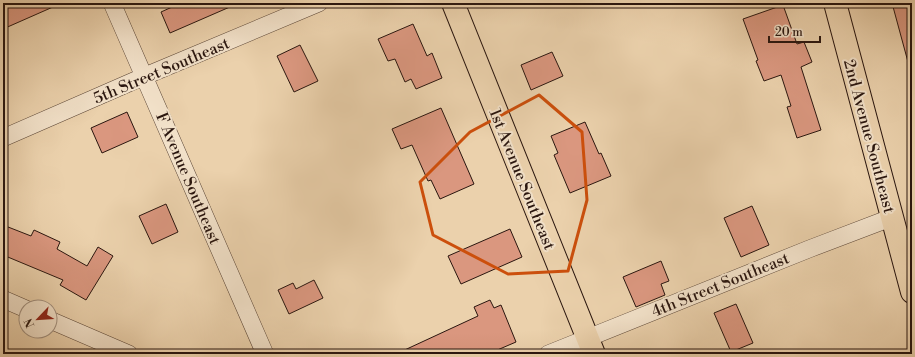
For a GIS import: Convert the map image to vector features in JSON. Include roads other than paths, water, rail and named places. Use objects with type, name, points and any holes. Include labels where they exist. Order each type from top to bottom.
[{"type":"main road","name":"1st Avenue Southeast","points":[[453,3],[591,346]]},
{"type":"main road","name":"2nd Avenue Southeast","points":[[835,3],[912,292]]},
{"type":"street","name":"F Avenue Southeast","points":[[112,3],[265,354]]},
{"type":"street","name":"5th Street Southeast","points":[[3,138],[145,76],[319,3]]},
{"type":"street","name":"4th Street Southeast","points":[[548,354],[591,346],[809,248],[892,217]]},
{"type":"street","points":[[3,299],[18,306]]},
{"type":"street","points":[[58,323],[129,354]]}]
